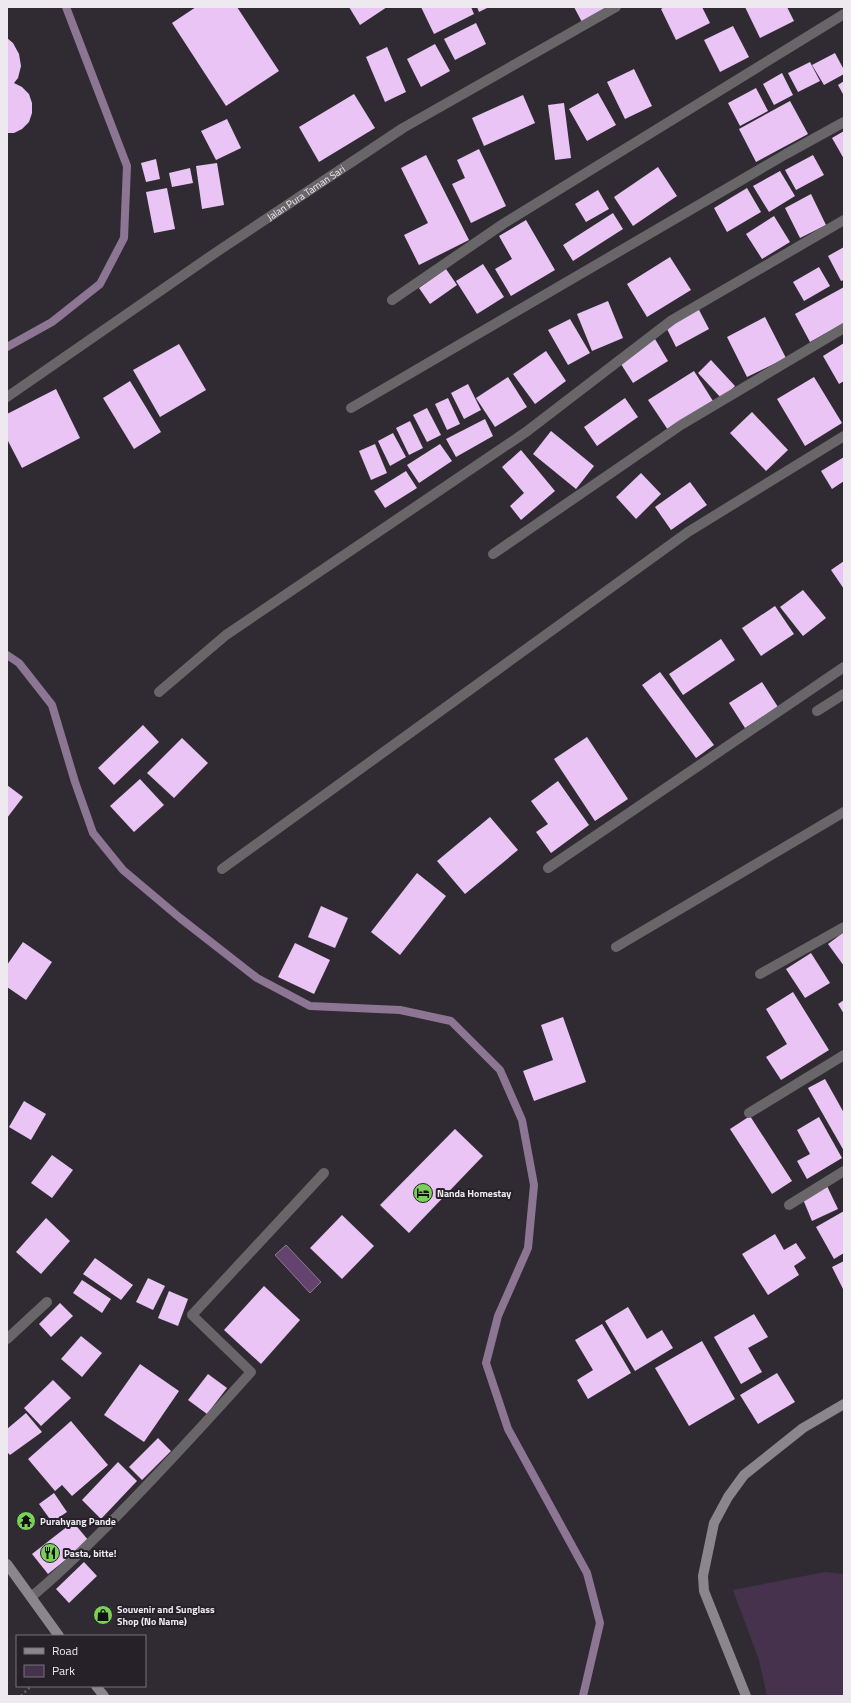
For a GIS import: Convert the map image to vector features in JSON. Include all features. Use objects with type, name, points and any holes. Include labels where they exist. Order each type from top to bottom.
[{"type":"street","name":"Jalan Pura Taman Sari","points":[[7,397],[218,251],[403,128],[616,7]]},
{"type":"street","points":[[392,300],[503,224],[844,14]]},
{"type":"street","points":[[350,408],[779,158],[844,122]]},
{"type":"street","points":[[160,692],[226,636],[526,432],[672,320],[844,220]]},
{"type":"street","points":[[493,554],[681,425],[844,328]]},
{"type":"street","points":[[222,869],[688,532],[844,436]]},
{"type":"street","points":[[548,868],[844,667]]},
{"type":"street","points":[[817,711],[844,694]]},
{"type":"street","points":[[616,947],[844,812]]},
{"type":"street","points":[[760,974],[844,928]]},
{"type":"street","points":[[749,1113],[844,1055]]},
{"type":"street","points":[[789,1205],[844,1171]]},
{"type":"street","points":[[31,1597],[58,1574],[151,1481],[251,1372],[192,1315],[324,1173]]},
{"type":"street","points":[[7,1339],[47,1302]]},
{"type":"street","points":[[746,1696],[704,1591],[703,1576],[714,1523],[728,1496],[744,1475],[803,1428],[844,1404]]},
{"type":"street","points":[[7,1564],[58,1635]]},
{"type":"street","points":[[97,1687],[104,1696]]},
{"type":"path","points":[[21,1696],[30,1687]]},
{"type":"green space","points":[[825,1572],[844,1574],[844,1696],[767,1696],[759,1660],[733,1590]]},
{"type":"shaded area","points":[[286,1245],[321,1282],[310,1293],[275,1255]]},
{"type":"building","points":[[196,7],[237,7],[279,71],[226,106],[172,23]]},
{"type":"building","points":[[349,7],[387,7],[360,25]]},
{"type":"building","points":[[421,7],[471,7],[474,14],[434,34]]},
{"type":"building","points":[[477,7],[489,7],[479,12]]},
{"type":"building","points":[[574,7],[607,7],[583,24]]},
{"type":"building","points":[[664,7],[702,7],[710,23],[676,40],[661,9]]},
{"type":"building","points":[[745,7],[787,7],[794,21],[760,38]]},
{"type":"building","points":[[476,23],[486,44],[455,60],[444,39]]},
{"type":"building","points":[[733,26],[749,57],[720,72],[704,40]]},
{"type":"building","points":[[7,38],[13,43],[19,54],[21,66],[18,78],[14,83],[22,87],[29,94],[32,103],[32,113],[29,122],[22,129],[14,133],[7,133]]},
{"type":"building","points":[[435,44],[450,71],[421,87],[407,59]]},
{"type":"building","points":[[387,47],[406,92],[385,102],[366,57]]},
{"type":"building","points":[[835,53],[844,70],[844,74],[824,85],[812,65]]},
{"type":"building","points":[[810,62],[820,81],[798,92],[788,73]]},
{"type":"building","points":[[634,69],[652,106],[625,119],[607,82]]},
{"type":"building","points":[[782,73],[793,95],[774,105],[763,84]]},
{"type":"building","points":[[844,81],[844,96],[838,85]]},
{"type":"building","points":[[756,88],[768,111],[740,126],[728,103]]},
{"type":"building","points":[[598,93],[616,125],[587,141],[569,109]]},
{"type":"building","points":[[354,94],[375,128],[319,162],[299,127]]},
{"type":"building","points":[[523,95],[535,123],[484,146],[472,118]]},
{"type":"building","points":[[790,101],[808,134],[756,162],[739,129]]},
{"type":"building","points":[[564,103],[571,158],[555,160],[548,105]]},
{"type":"building","points":[[227,119],[241,148],[216,160],[201,131]]},
{"type":"building","points":[[844,131],[844,159],[832,138]]},
{"type":"building","points":[[479,149],[506,206],[471,223],[452,184],[465,178],[457,160]]},
{"type":"building","points":[[426,155],[469,240],[419,265],[404,235],[428,223],[401,168]]},
{"type":"building","points":[[813,155],[824,175],[796,190],[785,170]]},
{"type":"building","points":[[156,159],[160,179],[146,182],[141,163]]},
{"type":"building","points":[[217,163],[224,205],[202,209],[196,166]]},
{"type":"building","points":[[658,167],[677,196],[633,226],[614,197]]},
{"type":"building","points":[[190,168],[193,183],[172,187],[169,173]]},
{"type":"building","points":[[780,171],[795,196],[769,212],[753,186]]},
{"type":"building","points":[[167,188],[175,229],[154,233],[146,192]]},
{"type":"building","points":[[747,188],[761,212],[727,232],[714,208]]},
{"type":"building","points":[[598,190],[609,209],[586,222],[575,204]]},
{"type":"building","points":[[811,194],[826,225],[800,238],[785,208]]},
{"type":"building","points":[[613,213],[623,229],[573,261],[563,245]]},
{"type":"building","points":[[774,216],[790,242],[762,259],[746,234]]},
{"type":"building","points":[[526,220],[555,270],[511,296],[495,269],[512,259],[499,236]]},
{"type":"building","points":[[844,247],[844,280],[841,281],[828,256]]},
{"type":"building","points":[[670,257],[691,290],[647,317],[627,284]]},
{"type":"building","points":[[483,264],[504,297],[477,314],[456,281]]},
{"type":"building","points":[[819,267],[830,286],[804,301],[793,282]]},
{"type":"building","points":[[446,269],[457,285],[430,304],[419,288]]},
{"type":"building","points":[[844,287],[844,323],[810,342],[795,314]]},
{"type":"building","points":[[608,301],[623,338],[592,351],[577,314]]},
{"type":"building","points":[[698,308],[709,329],[676,347],[665,325]]},
{"type":"building","points":[[765,317],[786,358],[747,377],[727,337]]},
{"type":"building","points":[[570,319],[590,353],[568,365],[548,330]]},
{"type":"building","points":[[655,339],[668,361],[633,383],[619,361]]},
{"type":"building","points":[[844,343],[844,381],[839,384],[823,356]]},
{"type":"building","points":[[179,344],[206,390],[160,417],[133,370]]},
{"type":"building","points":[[546,351],[566,381],[535,404],[513,374]]},
{"type":"building","points":[[711,360],[735,386],[722,399],[698,373]]},
{"type":"building","points":[[694,371],[713,401],[668,430],[648,400]]},
{"type":"building","points":[[508,377],[527,407],[495,427],[476,398]]},
{"type":"building","points":[[814,377],[842,423],[805,446],[777,399]]},
{"type":"building","points":[[130,381],[161,432],[134,449],[103,398]]},
{"type":"building","points":[[468,384],[481,410],[464,419],[451,393]]},
{"type":"building","points":[[56,389],[80,438],[22,468],[7,439],[7,414]]},
{"type":"building","points":[[448,398],[460,424],[447,430],[435,404]]},
{"type":"building","points":[[625,398],[638,417],[597,446],[584,427]]},
{"type":"building","points":[[427,408],[441,435],[427,442],[413,415]]},
{"type":"building","points":[[752,412],[788,450],[766,471],[730,433]]},
{"type":"building","points":[[485,419],[493,436],[456,457],[446,439]]},
{"type":"building","points":[[410,421],[423,448],[409,455],[396,428]]},
{"type":"building","points":[[551,431],[594,466],[576,489],[533,454]]},
{"type":"building","points":[[393,433],[406,457],[390,466],[378,441]]},
{"type":"building","points":[[375,444],[387,473],[371,480],[359,451]]},
{"type":"building","points":[[440,444],[452,461],[419,483],[407,465]]},
{"type":"building","points":[[521,450],[555,491],[521,520],[510,506],[524,493],[502,467]]},
{"type":"building","points":[[844,457],[844,481],[832,489],[821,471]]},
{"type":"building","points":[[406,471],[417,488],[385,508],[374,491]]},
{"type":"building","points":[[641,473],[661,494],[636,519],[616,497]]},
{"type":"building","points":[[690,482],[707,505],[671,530],[655,507]]},
{"type":"building","points":[[844,561],[844,589],[831,570]]},
{"type":"building","points":[[803,590],[826,618],[803,636],[780,607]]},
{"type":"building","points":[[775,606],[794,634],[761,656],[742,628]]},
{"type":"building","points":[[721,639],[735,660],[683,695],[669,674]]},
{"type":"building","points":[[660,672],[714,745],[696,758],[642,685]]},
{"type":"building","points":[[762,682],[778,707],[745,728],[729,703]]},
{"type":"building","points":[[143,725],[159,742],[114,785],[98,768]]},
{"type":"building","points":[[587,737],[628,799],[595,821],[554,759]]},
{"type":"building","points":[[182,738],[208,763],[174,798],[147,773]]},
{"type":"building","points":[[140,779],[164,805],[134,832],[110,806]]},
{"type":"building","points":[[558,781],[589,825],[551,853],[536,832],[548,824],[531,801]]},
{"type":"building","points":[[7,785],[23,797],[7,818]]},
{"type":"building","points":[[490,817],[518,850],[465,894],[437,861]]},
{"type":"building","points":[[417,873],[446,896],[400,955],[371,932]]},
{"type":"building","points":[[321,906],[348,918],[335,948],[308,937]]},
{"type":"building","points":[[844,932],[844,966],[828,944]]},
{"type":"building","points":[[23,942],[52,962],[26,1000],[7,987],[7,965]]},
{"type":"building","points":[[295,943],[330,960],[314,994],[278,977]]},
{"type":"building","points":[[811,953],[830,983],[805,998],[786,969]]},
{"type":"building","points":[[793,992],[829,1050],[781,1080],[766,1057],[787,1044],[766,1009]]},
{"type":"building","points":[[844,1000],[844,1014],[838,1004]]},
{"type":"building","points":[[563,1017],[586,1082],[534,1101],[523,1071],[553,1060],[541,1025]]},
{"type":"building","points":[[825,1079],[844,1113],[844,1151],[808,1088]]},
{"type":"building","points":[[24,1101],[46,1114],[31,1140],[9,1127]]},
{"type":"building","points":[[750,1116],[792,1181],[772,1194],[730,1129]]},
{"type":"building","points":[[819,1117],[842,1158],[807,1179],[797,1161],[810,1154],[797,1130]]},
{"type":"building","points":[[455,1129],[483,1156],[409,1233],[380,1205]]},
{"type":"building","points":[[52,1155],[73,1170],[52,1198],[31,1183]]},
{"type":"building","points":[[827,1186],[838,1209],[812,1221],[802,1197]]},
{"type":"building","points":[[844,1211],[844,1253],[834,1259],[816,1227]]},
{"type":"building","points":[[342,1215],[374,1246],[342,1279],[310,1248]]},
{"type":"building","points":[[46,1218],[70,1241],[41,1274],[16,1252]]},
{"type":"building","points":[[775,1234],[784,1250],[796,1243],[806,1258],[794,1266],[799,1275],[768,1295],[742,1254]]},
{"type":"building","points":[[95,1258],[133,1285],[121,1300],[83,1274]]},
{"type":"building","points":[[844,1261],[844,1291],[832,1267]]},
{"type":"building","points":[[148,1278],[165,1286],[153,1310],[136,1302]]},
{"type":"building","points":[[82,1280],[111,1299],[102,1313],[73,1293]]},
{"type":"building","points":[[264,1286],[300,1320],[261,1364],[224,1330]]},
{"type":"building","points":[[169,1291],[188,1299],[178,1326],[158,1318]]},
{"type":"building","points":[[60,1303],[73,1316],[51,1337],[39,1324]]},
{"type":"building","points":[[628,1307],[647,1339],[662,1330],[673,1348],[635,1371],[605,1321]]},
{"type":"building","points":[[754,1314],[768,1337],[748,1348],[762,1372],[741,1384],[714,1337]]},
{"type":"building","points":[[602,1324],[631,1373],[588,1399],[577,1380],[593,1370],[575,1340]]},
{"type":"building","points":[[81,1336],[102,1353],[82,1377],[61,1359]]},
{"type":"building","points":[[702,1341],[735,1399],[689,1426],[655,1368]]},
{"type":"building","points":[[140,1364],[179,1391],[144,1442],[104,1415]]},
{"type":"building","points":[[777,1373],[795,1402],[758,1424],[740,1395]]},
{"type":"building","points":[[208,1374],[227,1388],[207,1414],[188,1400]]},
{"type":"building","points":[[53,1380],[71,1398],[41,1426],[24,1408]]},
{"type":"building","points":[[26,1413],[42,1432],[10,1455],[7,1452],[7,1429]]},
{"type":"building","points":[[71,1421],[108,1465],[72,1496],[62,1485],[55,1491],[28,1459]]},
{"type":"building","points":[[158,1438],[171,1451],[142,1480],[129,1467]]},
{"type":"building","points":[[118,1462],[137,1481],[101,1519],[82,1500]]},
{"type":"building","points":[[54,1493],[67,1512],[52,1522],[39,1504]]},
{"type":"building","points":[[73,1522],[89,1541],[48,1574],[32,1554]]},
{"type":"building","points":[[84,1562],[97,1576],[69,1603],[56,1589]]},
{"type":"waterway","points":[[7,347],[52,322],[100,284],[124,238],[127,166],[66,7]]},
{"type":"waterway","points":[[7,655],[19,663],[52,705],[75,782],[93,833],[123,870],[180,918],[257,978],[310,1006],[400,1010],[451,1021],[500,1070],[522,1120],[534,1185],[528,1248],[498,1316],[486,1363],[508,1429],[587,1573],[600,1623],[583,1696]]},
{"type":"place","name":"Nanda Homestay","points":[[423,1193]]},
{"type":"place","name":"Purahyang Pande","points":[[26,1521]]},
{"type":"place","name":"Pasta, bitte!","points":[[50,1553]]},
{"type":"place","name":"Souvenir and Sunglass Shop (No Name)","points":[[103,1615]]}]
